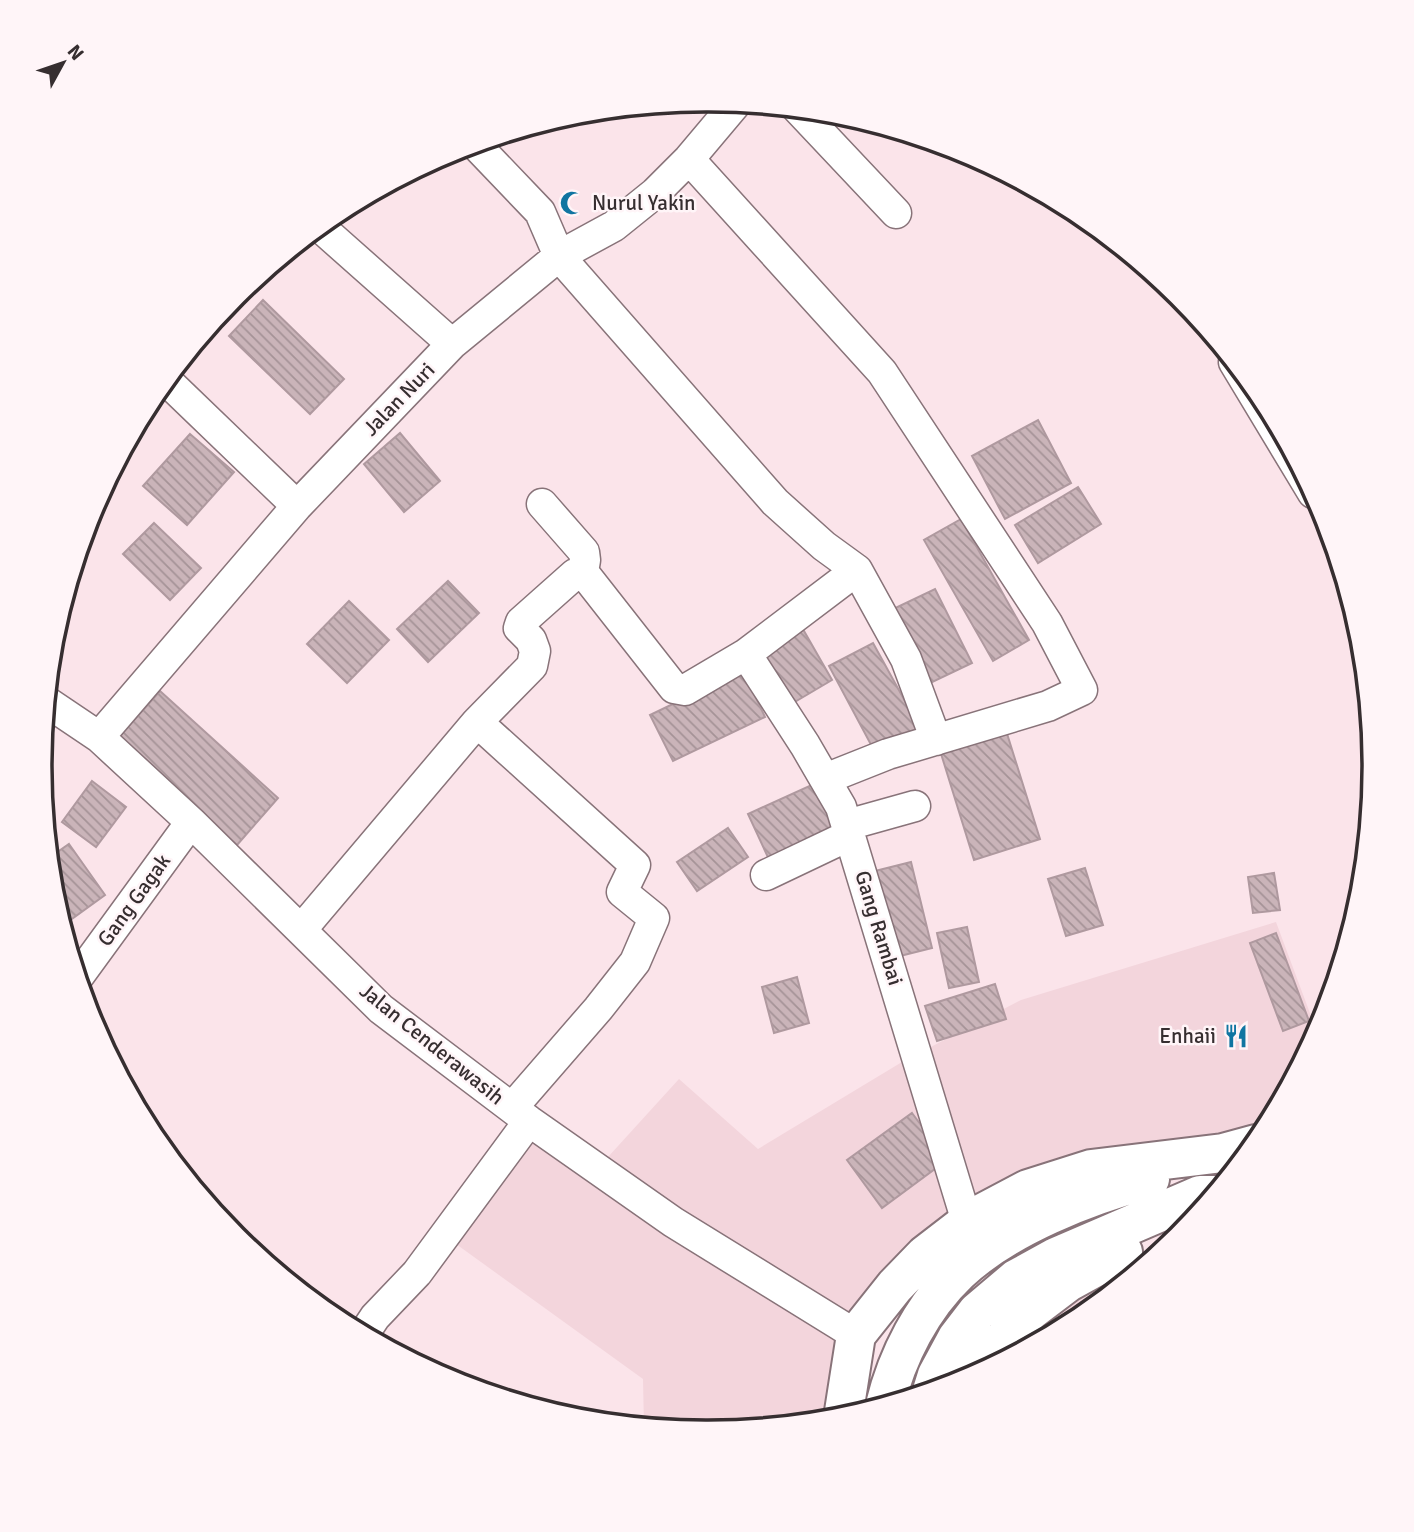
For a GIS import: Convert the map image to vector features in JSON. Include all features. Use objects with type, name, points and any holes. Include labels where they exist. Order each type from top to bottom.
[{"type":"main road","points":[[845,1406],[856,1335],[895,1286],[925,1255],[967,1222],[1028,1189],[1091,1169],[1212,1180]]},
{"type":"main road","points":[[1195,1202],[1212,1180]]},
{"type":"main road","points":[[936,1379],[957,1338],[977,1312],[1016,1279],[1212,1180]]},
{"type":"main road","points":[[887,1395],[914,1330],[935,1298],[960,1271],[1005,1238],[1085,1200],[1129,1185],[1212,1180]]},
{"type":"main road","points":[[988,1357],[1030,1311],[1067,1283],[1113,1257],[1164,1234]]},
{"type":"street","name":"Jalan Nuri","points":[[99,737],[297,506],[452,344],[559,256],[614,226],[655,192],[689,159],[728,112]]},
{"type":"street","points":[[808,120],[896,213]]},
{"type":"street","points":[[482,152],[540,212],[559,256],[775,502],[824,546],[858,570],[906,659],[936,740]]},
{"type":"street","points":[[689,159],[883,372],[1047,623],[1082,690],[1048,706],[888,754],[824,779]]},
{"type":"street","points":[[327,233],[452,344]]},
{"type":"street","points":[[174,387],[297,506]]},
{"type":"street","points":[[542,504],[584,552],[583,572],[674,688],[685,690],[746,654],[858,570]]},
{"type":"street","points":[[301,930],[477,722],[532,666],[534,651],[531,640],[519,628],[521,622],[575,574],[583,572]]},
{"type":"street","name":"Gang Rambai","points":[[746,654],[805,745],[841,807],[967,1222]]},
{"type":"street","name":"Jalan Cenderawasih","points":[[55,708],[99,737],[191,822],[382,1009],[521,1115],[673,1222],[856,1335]]},
{"type":"street","points":[[369,1326],[417,1273],[521,1115],[635,962],[654,918],[622,892],[635,865],[477,722]]},
{"type":"street","points":[[765,875],[849,830],[915,806]]},
{"type":"street","name":"Gang Gagak","points":[[85,968],[191,822]]},
{"type":"shaded area","points":[[1276,922],[1311,1017],[1274,1093],[1251,1130],[1220,1138],[914,1243],[832,1408],[750,1419],[644,1417],[643,1379],[438,1231],[526,1118],[608,1157],[679,1079],[758,1149],[902,1062],[1021,1000]]},
{"type":"shaded area","points":[[1143,1254],[1071,1310],[1013,1344],[1037,1318]]},
{"type":"building","points":[[263,300],[344,379],[310,414],[229,336]]},
{"type":"building","points":[[1038,420],[1071,483],[1005,519],[972,456]]},
{"type":"building","points":[[400,433],[440,481],[404,512],[364,464]]},
{"type":"building","points":[[190,434],[234,472],[187,525],[143,486]]},
{"type":"building","points":[[1078,487],[1101,524],[1038,563],[1015,525]]},
{"type":"building","points":[[961,519],[1029,640],[993,661],[924,540]]},
{"type":"building","points":[[154,523],[201,568],[170,600],[123,554]]},
{"type":"building","points":[[448,581],[479,613],[428,662],[397,629]]},
{"type":"building","points":[[935,589],[972,663],[924,686],[887,612]]},
{"type":"building","points":[[349,601],[389,640],[347,683],[307,644]]},
{"type":"building","points":[[800,624],[832,680],[788,706],[755,650]]},
{"type":"building","points":[[873,643],[922,732],[877,756],[829,666]]},
{"type":"building","points":[[743,670],[765,717],[673,761],[650,715]]},
{"type":"building","points":[[160,691],[278,798],[237,845],[118,738]]},
{"type":"building","points":[[1004,724],[1040,839],[974,860],[938,744]]},
{"type":"building","points":[[92,781],[126,807],[96,847],[62,822]]},
{"type":"building","points":[[816,783],[840,835],[772,866],[748,814]]},
{"type":"building","points":[[728,828],[748,857],[697,891],[677,862]]},
{"type":"building","points":[[69,844],[105,895],[71,919],[65,894],[58,852]]},
{"type":"building","points":[[911,862],[932,948],[896,957],[875,871]]},
{"type":"building","points":[[1085,868],[1103,925],[1066,936],[1048,879]]},
{"type":"building","points":[[1274,873],[1280,910],[1253,913],[1248,877]]},
{"type":"building","points":[[967,927],[979,982],[949,988],[937,933]]},
{"type":"building","points":[[1276,933],[1309,1021],[1283,1031],[1250,943]]},
{"type":"building","points":[[797,977],[809,1023],[774,1033],[762,987]]},
{"type":"building","points":[[995,984],[1006,1019],[937,1041],[925,1006]]},
{"type":"building","points":[[912,1113],[947,1160],[882,1208],[847,1160]]},
{"type":"place","name":"Nurul Yakin","points":[[572,203]]},
{"type":"place","name":"Enhaii","points":[[1236,1036]]}]
